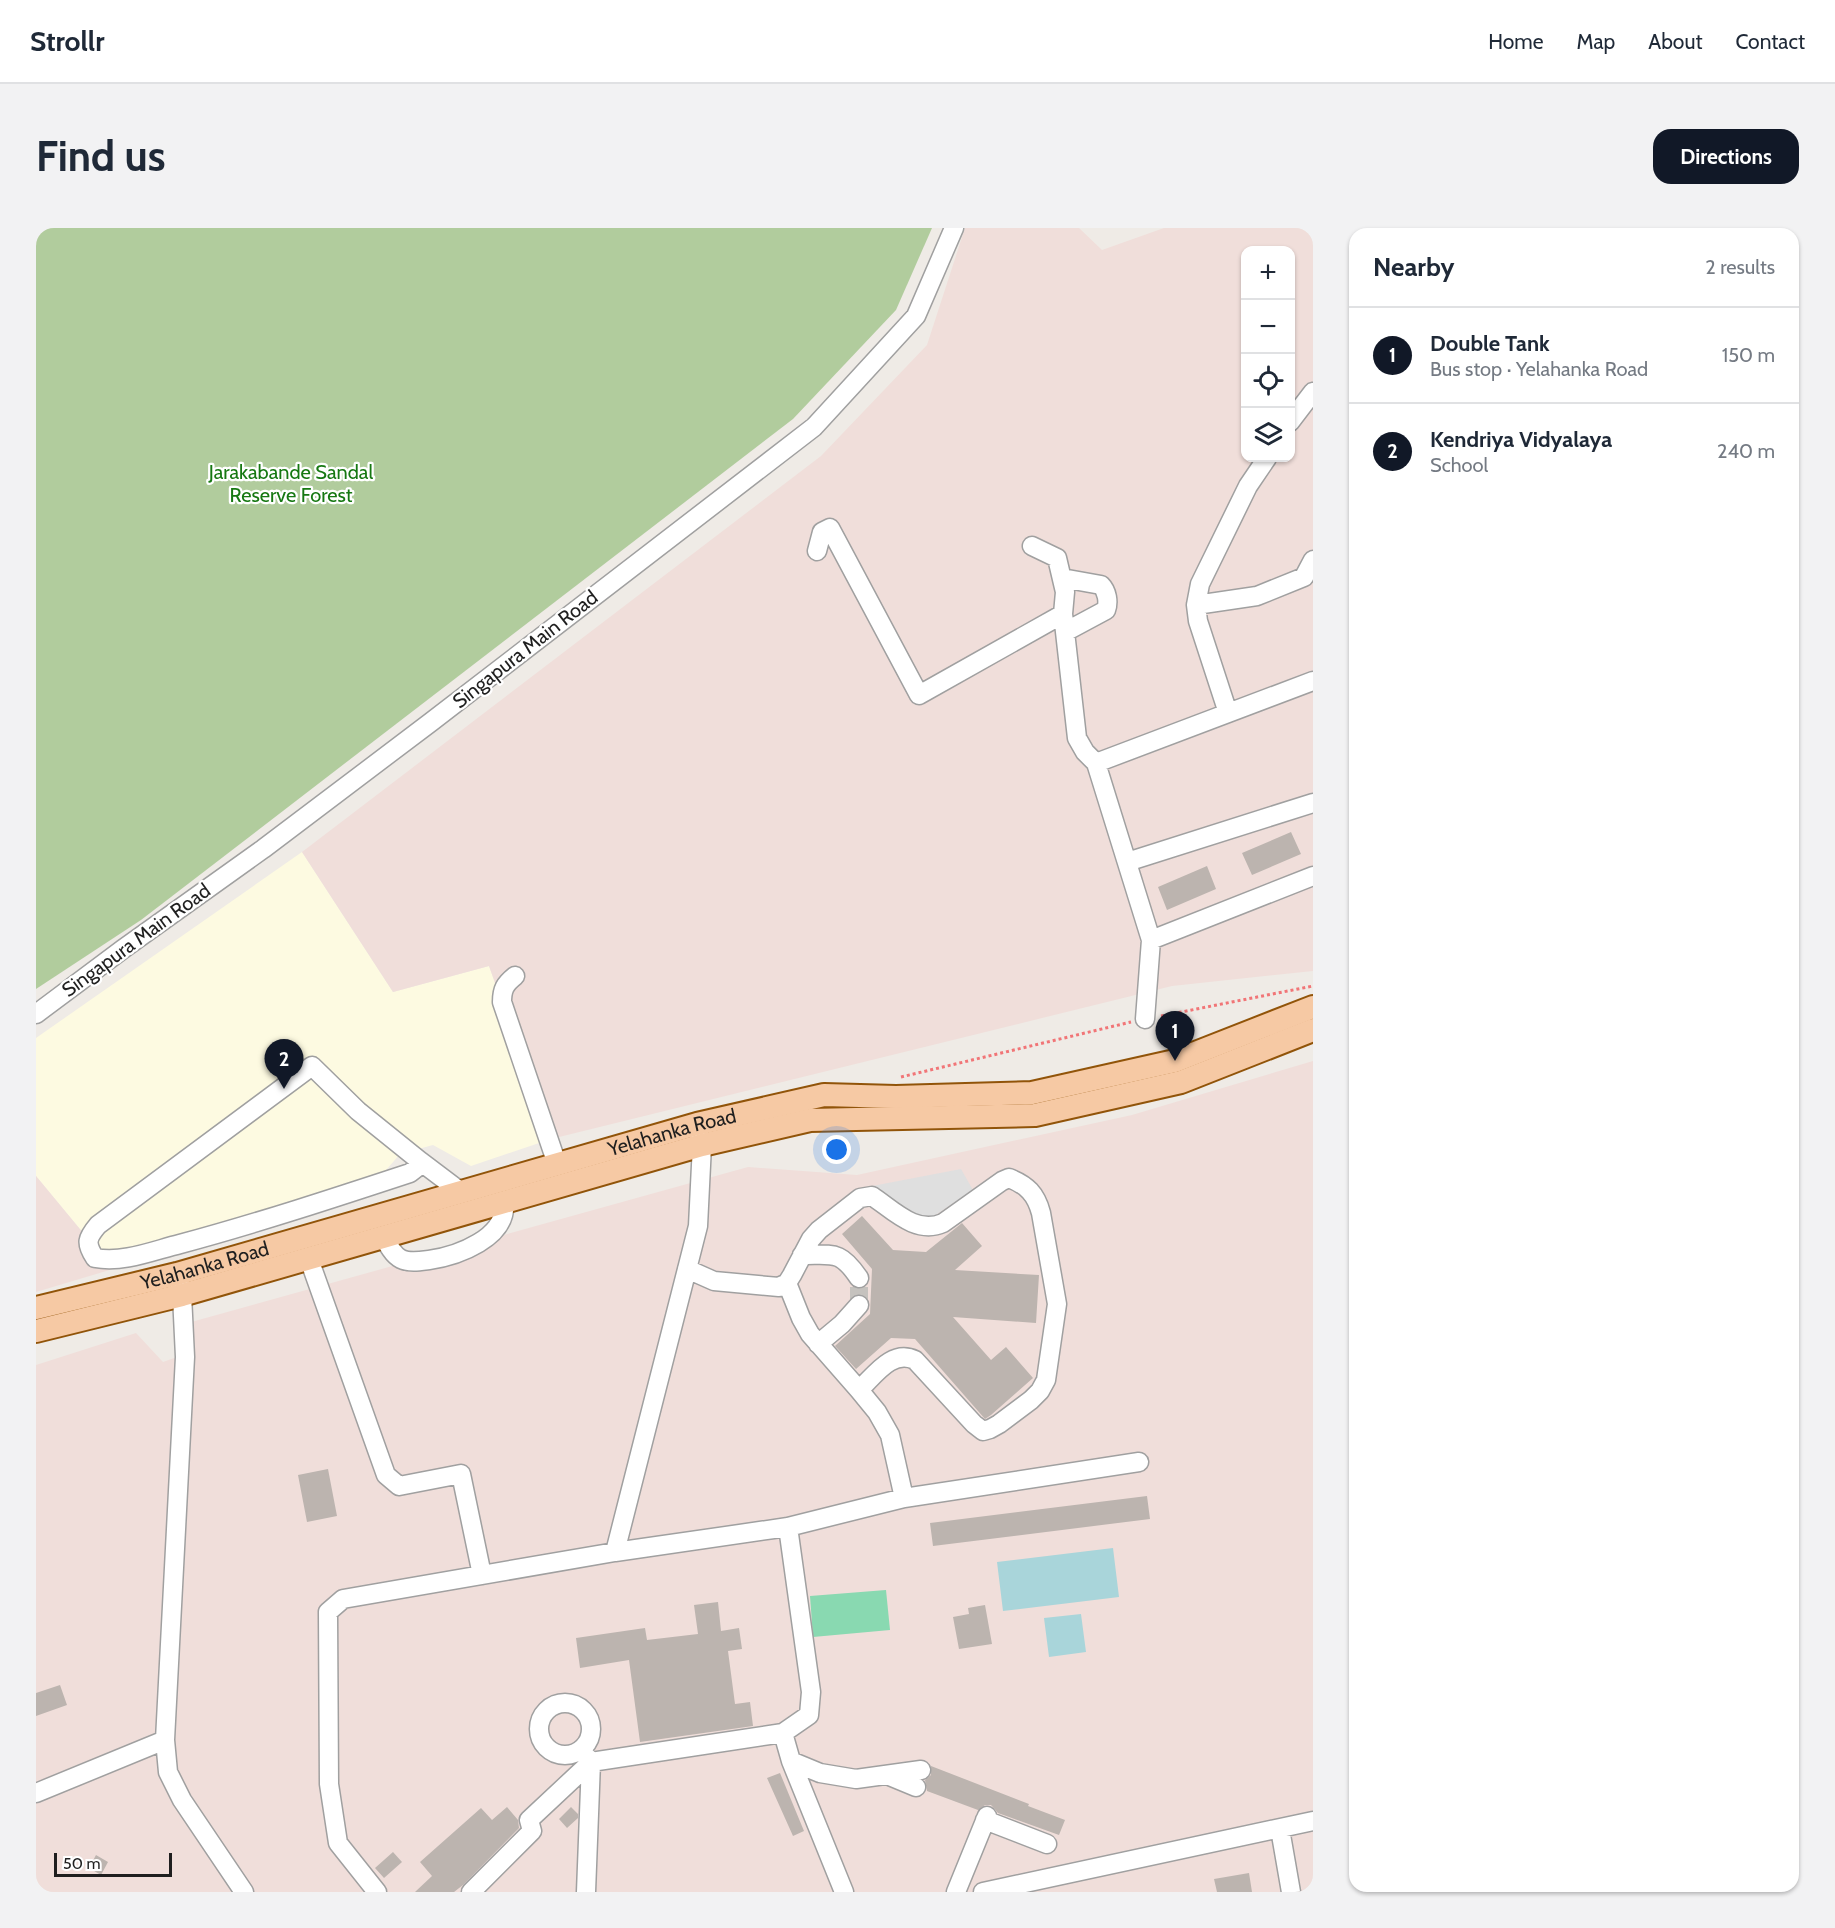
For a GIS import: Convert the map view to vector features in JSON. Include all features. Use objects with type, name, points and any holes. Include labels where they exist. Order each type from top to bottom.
[{"type":"main road","name":"Yelahanka Road","points":[[36,1308],[180,1285],[309,1259],[504,1202],[699,1134],[824,1095],[896,1097],[1032,1094],[1175,1061],[1313,1007]]},
{"type":"main road","name":"Yelahanka Road","points":[[36,1331],[461,1192],[556,1164],[699,1134],[810,1120],[1035,1115],[1181,1082],[1313,1030]]},
{"type":"street","name":"Singapura Main Road","points":[[36,1014],[403,744],[813,427],[915,316],[954,228]]},
{"type":"street","points":[[1295,415],[1313,392]]},
{"type":"street","points":[[1228,713],[1198,621],[1196,605],[1200,584],[1248,486],[1264,462]]},
{"type":"street","points":[[818,551],[822,532],[830,528],[919,695],[1064,623],[1106,610],[1108,606],[1105,589],[1101,585],[1062,578]]},
{"type":"street","points":[[1032,546],[1057,558],[1065,592],[1064,623],[1077,738],[1084,752],[1096,763],[1151,940],[1145,1019]]},
{"type":"street","points":[[1196,605],[1257,596],[1304,578],[1313,560]]},
{"type":"street","points":[[1096,763],[1313,681]]},
{"type":"street","points":[[1127,862],[1313,803]]},
{"type":"street","points":[[1151,940],[1313,876]]},
{"type":"street","points":[[515,976],[504,986],[502,1002],[556,1164]]},
{"type":"street","points":[[420,1161],[419,1166],[410,1173],[240,1228],[133,1257],[110,1260],[95,1258],[88,1248],[89,1236],[99,1225],[312,1066],[358,1111],[461,1192]]},
{"type":"street","points":[[615,1552],[698,1226],[699,1134]]},
{"type":"street","points":[[687,1269],[714,1281],[779,1287],[787,1283],[815,1235],[860,1198],[872,1196],[914,1225],[932,1228],[943,1223],[1002,1181],[1009,1178],[1021,1182],[1033,1192],[1038,1202],[1058,1304],[1046,1380],[1040,1392],[999,1424],[990,1430],[983,1431],[974,1424],[923,1366],[908,1357],[898,1356],[887,1363],[859,1390]]},
{"type":"street","points":[[384,1238],[392,1252],[402,1260],[418,1262],[461,1252],[477,1245],[489,1235],[499,1223],[505,1210],[504,1202]]},
{"type":"street","points":[[802,1255],[843,1258],[859,1278]]},
{"type":"street","points":[[309,1259],[386,1474],[399,1486],[460,1474],[482,1575]]},
{"type":"street","points":[[787,1283],[801,1318],[818,1344],[878,1412],[890,1435],[904,1497]]},
{"type":"street","points":[[180,1285],[184,1357],[165,1740],[168,1772],[182,1800],[244,1892]]},
{"type":"street","points":[[818,1344],[842,1324],[859,1305]]},
{"type":"street","points":[[377,1892],[338,1843],[329,1784],[328,1612],[344,1599],[615,1552],[788,1527],[904,1497],[1139,1462]]},
{"type":"street","points":[[471,1892],[532,1831],[529,1820],[586,1756],[783,1733],[809,1716],[811,1692],[788,1527]]},
{"type":"street","points":[[783,1733],[791,1761],[844,1892]]},
{"type":"street","points":[[36,1792],[165,1740]]},
{"type":"street","points":[[586,1756],[586,1892]]},
{"type":"street","points":[[791,1761],[820,1773],[856,1779],[886,1774],[918,1778]]},
{"type":"street","points":[[956,1892],[986,1818],[1047,1844]]},
{"type":"street","points":[[984,1892],[1313,1821]]},
{"type":"street","points":[[1280,1829],[1291,1892]]},
{"type":"path","points":[[892,1079],[1145,1019],[1313,986]]},
{"type":"shaded area","points":[[965,228],[1079,228],[1102,250],[1164,228],[1313,228],[1313,971],[1172,986],[551,1139],[489,966],[393,992],[302,852],[821,456],[927,345]]},
{"type":"shaded area","points":[[302,852],[393,992],[489,966],[551,1139],[471,1166],[433,1145],[400,1154],[360,1200],[113,1269],[36,1176],[36,1038]]},
{"type":"shaded area","points":[[1313,1061],[1313,1892],[36,1892],[36,1365],[136,1333],[163,1362],[177,1357],[177,1326],[748,1167],[857,1175],[1132,1115]]},
{"type":"shaded area","points":[[961,1169],[973,1190],[934,1216],[921,1218],[867,1187]]},
{"type":"shaded area","points":[[36,1176],[113,1269],[36,1292]]},
{"type":"green space","name":"Jarakabande Sandal Reserve Forest","points":[[36,228],[932,228],[896,310],[793,419],[141,920],[36,989]]},
{"type":"green space","points":[[886,1590],[890,1630],[813,1637],[810,1596]]},
{"type":"water","points":[[1113,1548],[1119,1597],[1003,1611],[997,1562]]},
{"type":"water","points":[[1081,1614],[1086,1652],[1049,1657],[1044,1618]]},
{"type":"building","points":[[1291,832],[1301,854],[1252,875],[1242,853]]},
{"type":"building","points":[[1207,866],[1216,889],[1167,910],[1158,887]]},
{"type":"building","points":[[862,1216],[893,1250],[926,1252],[962,1223],[982,1246],[955,1270],[1039,1275],[1036,1323],[953,1317],[991,1360],[1006,1347],[1033,1378],[985,1419],[915,1339],[891,1338],[856,1369],[835,1346],[870,1314],[872,1269],[842,1234]]},
{"type":"building","points":[[328,1469],[337,1516],[307,1522],[298,1475]]},
{"type":"building","points":[[1147,1496],[1150,1519],[933,1546],[930,1523]]},
{"type":"building","points":[[718,1602],[721,1631],[739,1628],[742,1649],[728,1651],[735,1704],[750,1702],[753,1726],[640,1742],[629,1660],[580,1668],[576,1638],[645,1628],[647,1640],[698,1634],[694,1605]]},
{"type":"building","points":[[985,1605],[992,1644],[959,1649],[953,1617],[969,1614],[968,1608]]},
{"type":"building","points":[[60,1685],[67,1705],[36,1716],[36,1693]]},
{"type":"building","points":[[931,1766],[1065,1820],[1059,1835],[998,1813],[991,1805],[985,1805],[978,1810],[927,1791],[925,1780],[931,1775]]},
{"type":"building","points":[[780,1773],[804,1831],[793,1836],[767,1778]]},
{"type":"building","points":[[507,1807],[518,1820],[519,1828],[463,1885],[454,1892],[415,1892],[432,1876],[420,1862],[481,1808],[492,1820]]},
{"type":"building","points":[[571,1807],[578,1814],[578,1818],[567,1828],[559,1819]]},
{"type":"building","points":[[393,1852],[402,1862],[384,1878],[375,1868]]},
{"type":"building","points":[[96,1855],[108,1862],[101,1875],[89,1868]]},
{"type":"building","points":[[1249,1873],[1252,1892],[1217,1892],[1214,1879]]},
{"type":"tunnel","points":[[859,1278],[859,1305]]},
{"type":"place","name":"Double Tank","points":[[1175,1061]]},
{"type":"place","name":"Kendriya Vidyalaya","points":[[284,1089]]}]
